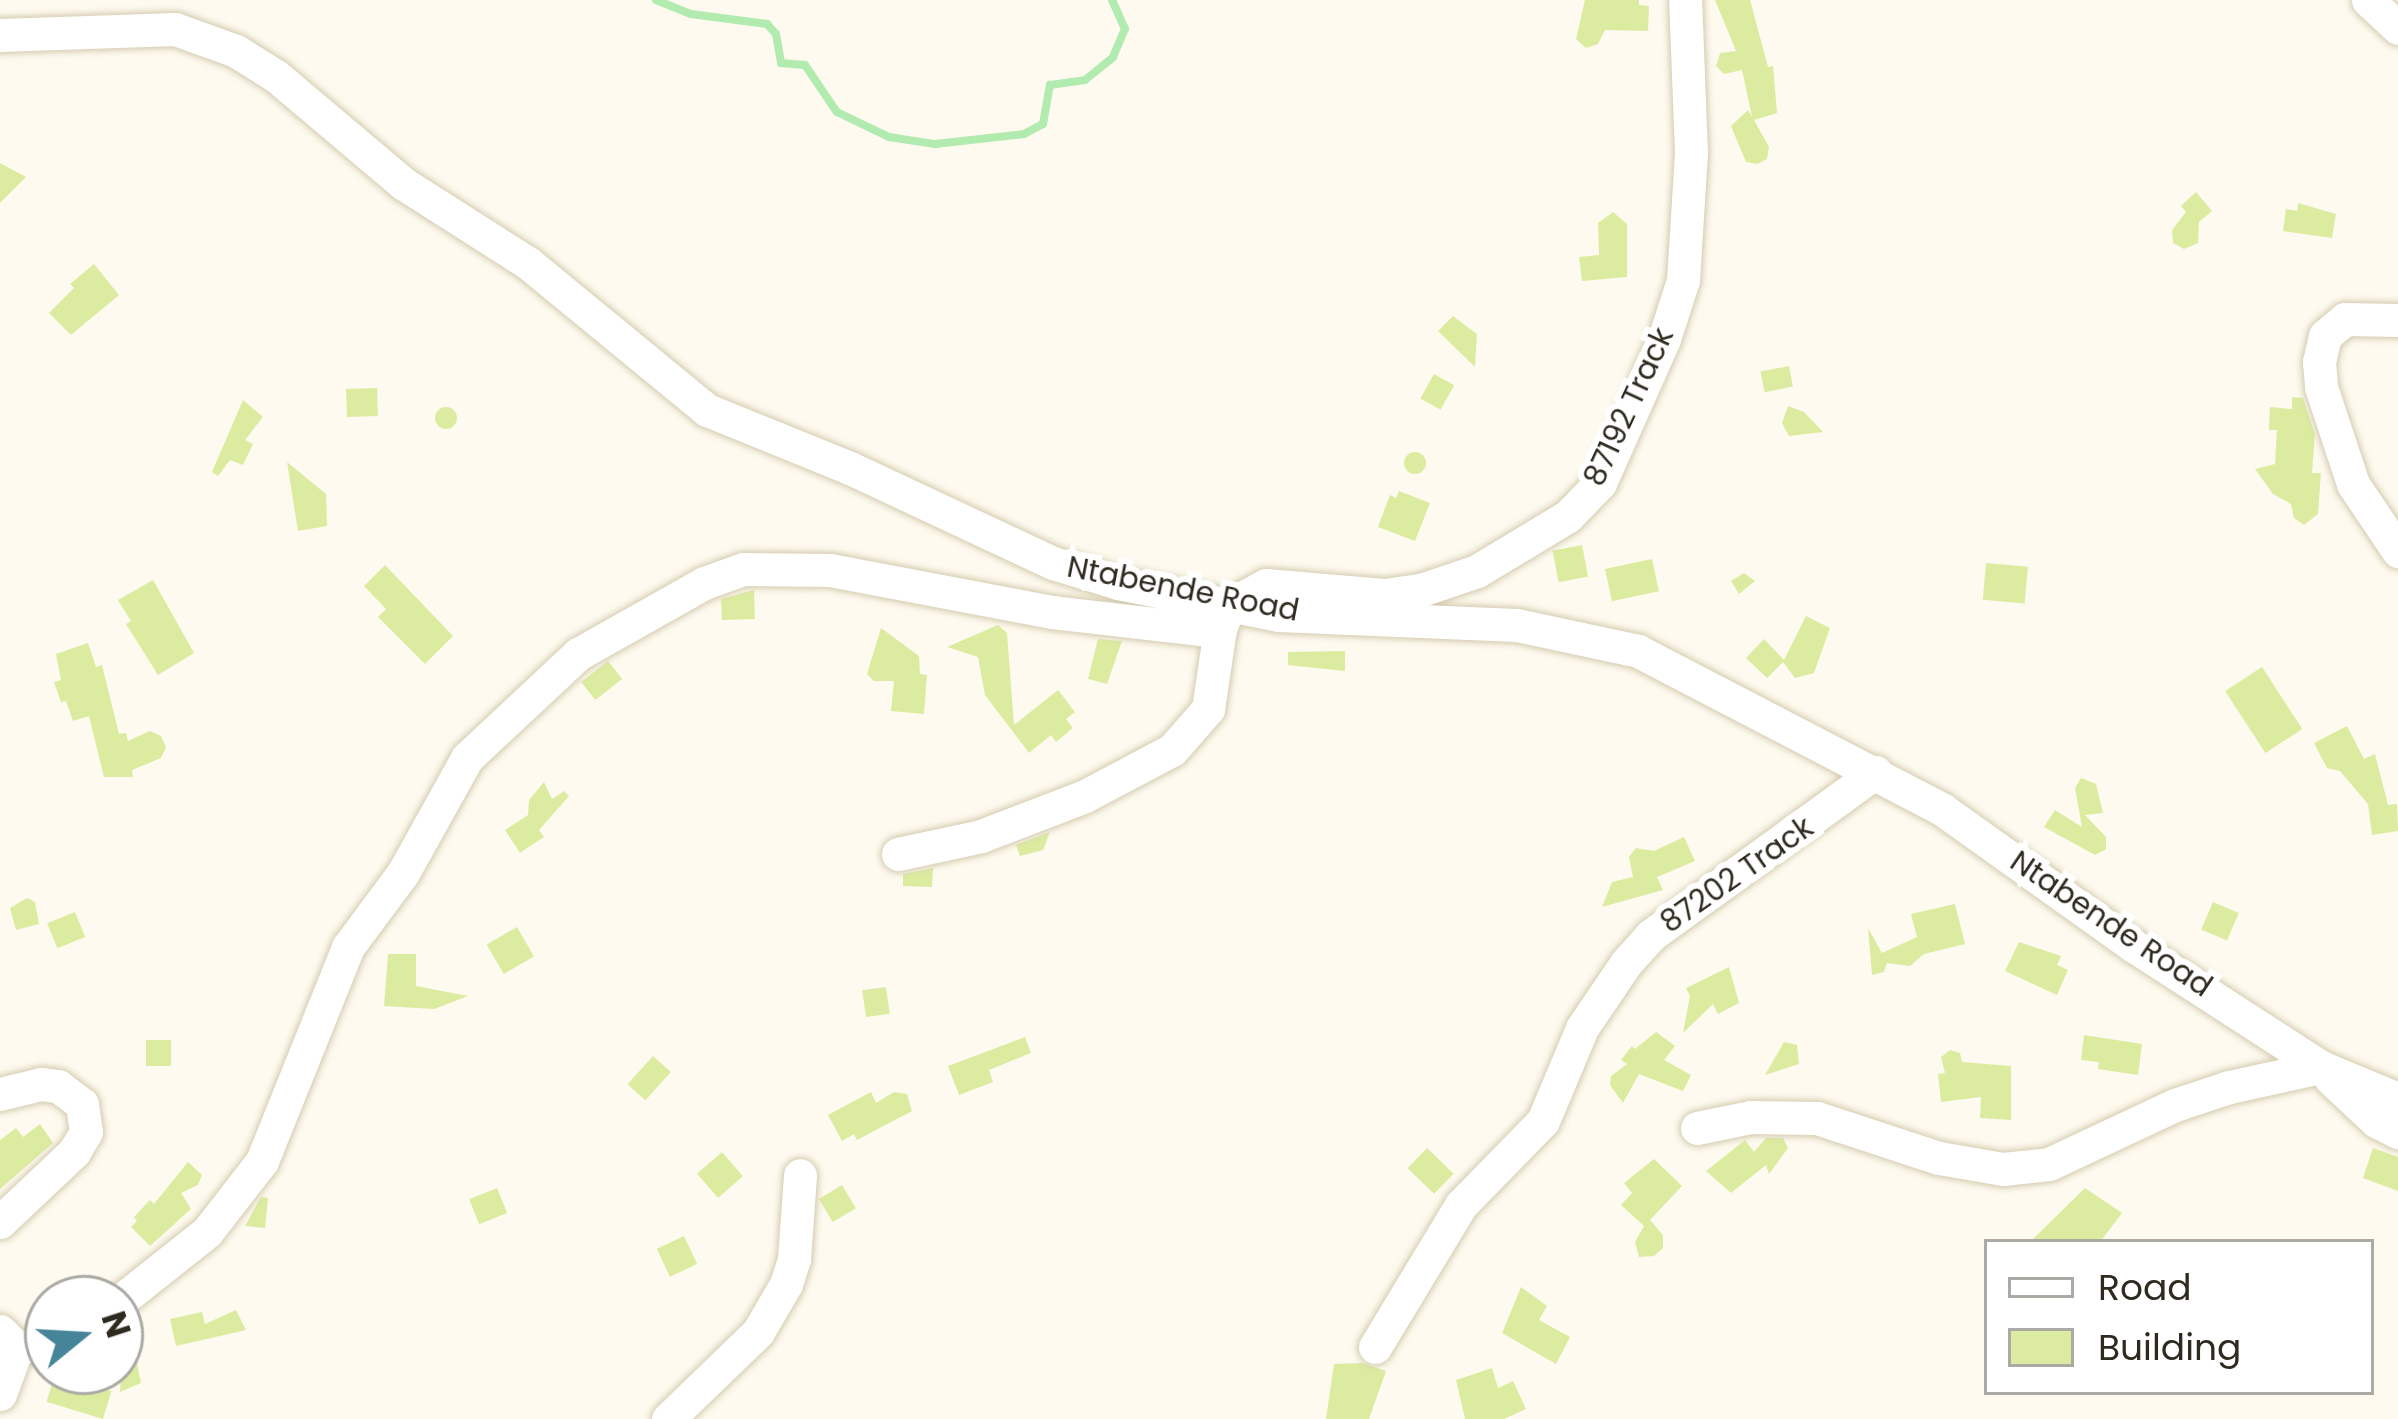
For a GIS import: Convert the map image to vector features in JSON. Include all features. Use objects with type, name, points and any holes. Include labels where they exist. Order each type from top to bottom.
[{"type":"street","name":"87192 Track","points":[[1225,617],[1266,585],[1384,595],[1420,590],[1521,549],[1568,516],[1600,483],[1664,339],[1683,280],[1691,154],[1685,0]]},
{"type":"street","points":[[2368,0],[2398,28]]},
{"type":"street","name":"Ntabende Road","points":[[0,35],[175,29],[236,51],[276,76],[404,184],[528,263],[706,410],[850,468],[1053,563],[1225,617],[1517,625],[1638,651],[1943,810],[2134,946],[2321,1067],[2398,1099]]},
{"type":"street","points":[[2398,320],[2345,320],[2325,336],[2319,362],[2321,387],[2353,484],[2398,551]]},
{"type":"street","points":[[144,1282],[207,1232],[262,1161],[348,947],[403,874],[467,758],[578,654],[604,638],[704,583],[743,568],[776,566],[960,592],[1052,612],[1225,617],[1208,709],[1172,750],[1084,796],[981,836],[898,854]]},
{"type":"street","name":"87202 Track","points":[[1375,1347],[1461,1205],[1544,1121],[1575,1042],[1607,987],[1650,936],[1876,772]]},
{"type":"street","points":[[1697,1128],[1750,1117],[1817,1118],[1939,1158],[2003,1169],[2049,1163],[2175,1105],[2229,1087],[2321,1067],[2347,1098],[2398,1132]]},
{"type":"street","points":[[0,1094],[41,1084],[58,1086],[82,1104],[86,1132],[74,1152],[0,1222]]},
{"type":"street","points":[[668,1419],[758,1332],[786,1284],[794,1259],[800,1175]]},
{"type":"street","points":[[0,1394],[22,1341]]},
{"type":"building","points":[[1585,0],[1639,0],[1639,5],[1649,6],[1648,31],[1605,30],[1598,44],[1586,48],[1576,39]]},
{"type":"building","points":[[1715,0],[1750,0],[1768,67],[1773,66],[1777,113],[1754,120],[1769,147],[1767,159],[1757,164],[1746,162],[1731,126],[1748,110],[1752,117],[1742,70],[1724,74],[1716,66],[1720,53],[1736,51]]},
{"type":"building","points":[[0,163],[26,177],[0,203]]},
{"type":"building","points":[[2196,192],[2212,211],[2199,222],[2198,243],[2184,249],[2173,243],[2172,230],[2186,212],[2181,206]]},
{"type":"building","points":[[2298,203],[2336,214],[2332,238],[2283,231],[2286,209],[2297,211]]},
{"type":"building","points":[[1613,212],[1627,224],[1627,277],[1582,281],[1579,257],[1599,255],[1598,223]]},
{"type":"building","points":[[94,264],[119,295],[71,335],[49,313],[74,288],[70,284]]},
{"type":"building","points":[[1453,316],[1477,334],[1475,367],[1438,331]]},
{"type":"building","points":[[1789,366],[1793,387],[1765,392],[1761,372]]},
{"type":"building","points":[[1434,374],[1454,385],[1441,410],[1420,398]]},
{"type":"building","points":[[377,388],[378,416],[347,417],[346,389]]},
{"type":"building","points":[[2292,397],[2303,398],[2315,435],[2312,473],[2321,473],[2318,514],[2304,525],[2294,518],[2291,504],[2273,494],[2255,469],[2275,464],[2277,430],[2269,430],[2270,407],[2292,409]]},
{"type":"building","points":[[243,400],[263,417],[245,440],[253,444],[243,465],[230,460],[218,476],[212,472]]},
{"type":"building","points":[[1788,406],[1804,412],[1823,432],[1789,436],[1782,423]]},
{"type":"building","points":[[446,407],[457,418],[446,429],[435,418]]},
{"type":"building","points":[[1415,452],[1426,463],[1415,474],[1404,463]]},
{"type":"building","points":[[287,462],[326,494],[327,526],[298,531]]},
{"type":"building","points":[[1399,491],[1430,503],[1415,541],[1378,527],[1390,495],[1396,498]]},
{"type":"building","points":[[1582,545],[1588,576],[1559,582],[1553,551]]},
{"type":"building","points":[[1652,559],[1659,591],[1612,601],[1605,569]]},
{"type":"building","points":[[1986,563],[2028,567],[2025,604],[1983,600]]},
{"type":"building","points":[[385,565],[453,636],[425,664],[378,617],[386,609],[364,586]]},
{"type":"building","points":[[1744,573],[1755,581],[1739,594],[1731,581]]},
{"type":"building","points":[[153,580],[194,653],[158,675],[126,624],[131,621],[118,600]]},
{"type":"building","points":[[754,590],[755,619],[722,620],[721,599]]},
{"type":"building","points":[[1806,616],[1830,628],[1814,673],[1795,678],[1783,662],[1767,678],[1746,658],[1764,639],[1784,660]]},
{"type":"building","points":[[998,625],[1007,633],[1014,725],[1058,690],[1075,712],[1066,719],[1073,728],[1056,742],[1051,735],[1029,753],[985,695],[978,657],[947,647]]},
{"type":"building","points":[[881,628],[919,656],[920,674],[927,675],[924,714],[891,711],[894,681],[874,681],[867,674]]},
{"type":"building","points":[[1098,639],[1122,641],[1107,684],[1088,679]]},
{"type":"building","points":[[88,643],[96,667],[102,665],[119,734],[126,733],[128,741],[150,731],[161,736],[166,747],[161,758],[132,770],[133,777],[104,777],[89,716],[73,721],[54,682],[61,680],[56,654]]},
{"type":"building","points":[[1345,651],[1345,671],[1288,665],[1288,652]]},
{"type":"building","points":[[608,661],[622,679],[595,700],[581,682]]},
{"type":"building","points":[[2262,667],[2302,729],[2265,753],[2225,691]]},
{"type":"building","points":[[2347,726],[2364,759],[2375,754],[2388,805],[2397,804],[2398,831],[2372,835],[2368,804],[2340,771],[2327,768],[2314,743]]},
{"type":"building","points":[[2081,778],[2096,784],[2103,813],[2085,815],[2106,837],[2106,849],[2095,855],[2044,827],[2055,810],[2082,827],[2075,788]]},
{"type":"building","points":[[544,782],[552,799],[564,791],[569,796],[539,830],[544,837],[520,853],[505,830],[528,815],[529,800]]},
{"type":"building","points":[[1050,832],[1043,850],[1020,856],[1016,845]]},
{"type":"building","points":[[1684,837],[1695,861],[1657,877],[1663,890],[1602,907],[1612,882],[1633,877],[1629,857],[1636,848],[1654,851]]},
{"type":"building","points":[[933,868],[932,887],[903,886],[903,874]]},
{"type":"building","points":[[27,898],[35,902],[39,924],[16,930],[10,908]]},
{"type":"building","points":[[2213,902],[2239,913],[2227,941],[2201,930]]},
{"type":"building","points":[[1955,904],[1965,944],[1924,954],[1910,966],[1887,963],[1884,972],[1872,975],[1868,928],[1882,953],[1917,937],[1911,914]]},
{"type":"building","points":[[75,912],[85,937],[57,948],[47,923]]},
{"type":"building","points":[[517,927],[534,956],[504,974],[487,944]]},
{"type":"building","points":[[2019,942],[2061,956],[2057,965],[2068,970],[2057,995],[2005,971]]},
{"type":"building","points":[[388,954],[416,954],[416,986],[468,996],[434,1009],[384,1006]]},
{"type":"building","points":[[1729,967],[1739,1003],[1718,1014],[1713,1004],[1683,1033],[1690,996],[1686,988]]},
{"type":"building","points":[[886,987],[890,1014],[866,1017],[862,990]]},
{"type":"building","points":[[1656,1032],[1675,1046],[1664,1060],[1691,1075],[1683,1091],[1639,1074],[1623,1103],[1610,1085],[1611,1076],[1627,1064],[1621,1060],[1632,1046],[1635,1049]]},
{"type":"building","points":[[2084,1035],[2142,1044],[2138,1075],[2098,1069],[2099,1062],[2081,1060]]},
{"type":"building","points":[[1025,1037],[1031,1053],[989,1070],[993,1082],[959,1095],[948,1066]]},
{"type":"building","points":[[146,1040],[171,1040],[171,1066],[146,1066]]},
{"type":"building","points":[[1784,1042],[1797,1045],[1799,1064],[1765,1075]]},
{"type":"building","points":[[1950,1050],[1960,1053],[1962,1062],[2011,1066],[2011,1120],[1980,1118],[1981,1097],[1941,1102],[1938,1074],[1945,1073],[1941,1057]]},
{"type":"building","points":[[653,1056],[671,1072],[645,1100],[628,1084]]},
{"type":"building","points":[[871,1092],[876,1103],[894,1092],[907,1094],[912,1111],[857,1140],[854,1134],[842,1141],[828,1115]]},
{"type":"building","points":[[40,1124],[53,1143],[0,1189],[0,1140],[16,1128],[23,1137]]},
{"type":"building","points":[[1766,1138],[1783,1138],[1788,1148],[1769,1174],[1766,1165],[1731,1193],[1706,1171],[1745,1140],[1754,1152]]},
{"type":"building","points":[[1427,1148],[1454,1174],[1434,1194],[1408,1168]]},
{"type":"building","points":[[2373,1148],[2398,1157],[2398,1191],[2363,1178]]},
{"type":"building","points":[[722,1152],[743,1176],[718,1198],[697,1174]]},
{"type":"building","points":[[1654,1159],[1682,1186],[1650,1220],[1663,1235],[1663,1248],[1654,1256],[1639,1257],[1635,1242],[1644,1226],[1621,1205],[1632,1193],[1624,1183]]},
{"type":"building","points":[[188,1162],[202,1175],[198,1185],[181,1193],[191,1209],[150,1246],[131,1227],[137,1221],[134,1217],[150,1200],[154,1204]]},
{"type":"building","points":[[842,1185],[856,1208],[833,1222],[819,1199]]},
{"type":"building","points":[[497,1188],[507,1213],[479,1224],[469,1199]]},
{"type":"building","points":[[2085,1188],[2122,1213],[2102,1239],[2033,1239]]},
{"type":"building","points":[[261,1197],[268,1198],[265,1228],[245,1226]]},
{"type":"building","points":[[684,1236],[697,1264],[670,1277],[657,1249]]},
{"type":"building","points":[[1521,1287],[1547,1306],[1539,1320],[1570,1337],[1556,1364],[1502,1333]]},
{"type":"building","points":[[236,1310],[246,1330],[176,1346],[170,1319],[202,1312],[205,1324]]},
{"type":"building","points":[[1362,1363],[1386,1371],[1369,1419],[1326,1419],[1334,1364]]},
{"type":"building","points":[[1492,1368],[1498,1388],[1513,1381],[1526,1409],[1504,1419],[1465,1419],[1456,1380]]},
{"type":"building","points":[[49,1395],[110,1395],[103,1419],[47,1402]]},
{"type":"waterway","points":[[656,0],[691,14],[767,24],[776,34],[781,63],[805,65],[837,112],[889,137],[935,144],[1024,134],[1043,124],[1050,85],[1085,80],[1113,57],[1125,29],[1112,0]]}]
